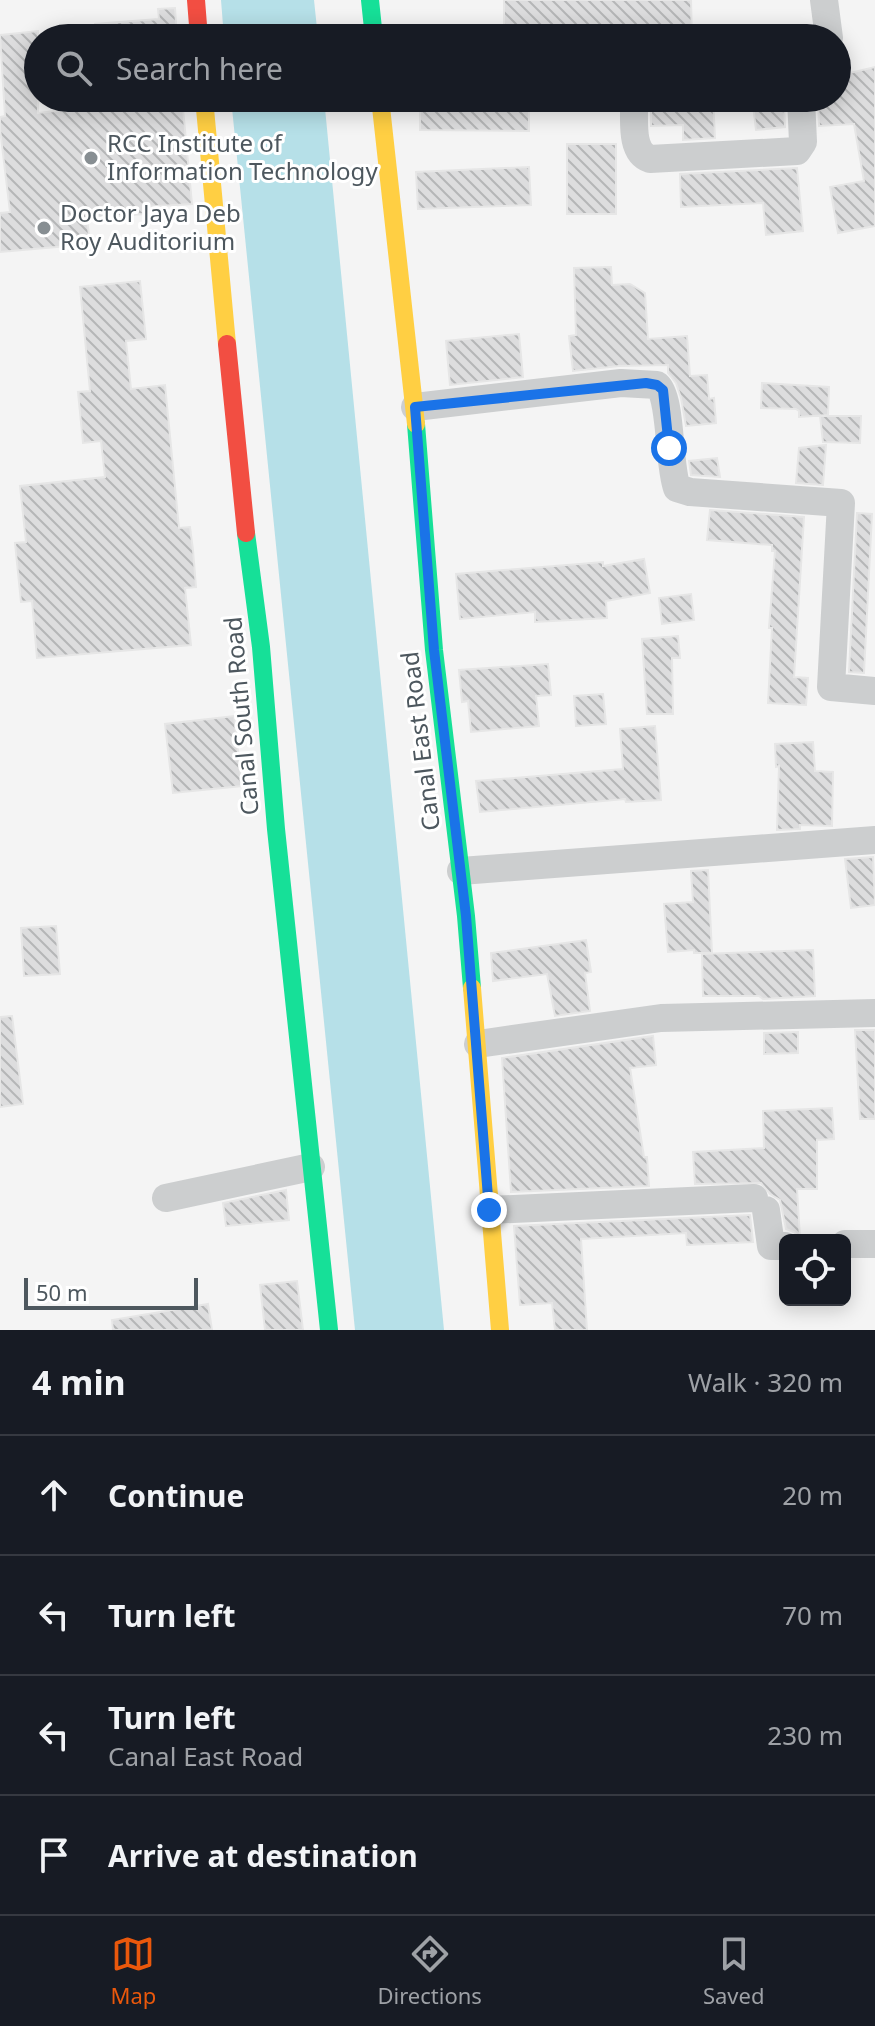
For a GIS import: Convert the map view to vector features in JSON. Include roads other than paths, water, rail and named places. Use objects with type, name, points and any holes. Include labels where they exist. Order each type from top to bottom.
[{"type":"main road","points":[[196,0],[198,24]]},
{"type":"main road","points":[[370,0],[373,24]]},
{"type":"main road","name":"Canal South Road","points":[[205,112],[241,491],[261,647],[276,829],[329,1330]]},
{"type":"main road","name":"Canal East Road","points":[[382,112],[415,407],[434,650],[478,1044],[500,1330]]},
{"type":"street","points":[[824,0],[827,24]]},
{"type":"street","points":[[635,112],[637,149],[650,159],[797,151],[803,142],[802,112]]},
{"type":"street","points":[[415,407],[621,383],[657,385],[663,390],[666,401],[669,448],[677,488],[690,492],[841,503],[831,687],[875,691]]},
{"type":"street","points":[[461,871],[875,840]]},
{"type":"street","points":[[478,1044],[661,1018],[875,1013]]},
{"type":"street","points":[[166,1198],[311,1167]]},
{"type":"street","points":[[489,1210],[760,1204],[771,1246],[779,1246]]},
{"type":"street","points":[[851,1244],[875,1244]]},
{"type":"water","points":[[221,0],[314,0],[317,24],[223,24]]},
{"type":"water","points":[[232,112],[325,112],[444,1330],[355,1330]]},
{"type":"place","name":"RCC Institute of Information Technology","points":[[91,158]]},
{"type":"place","name":"Doctor Jaya Deb Roy Auditorium","points":[[44,228]]}]
